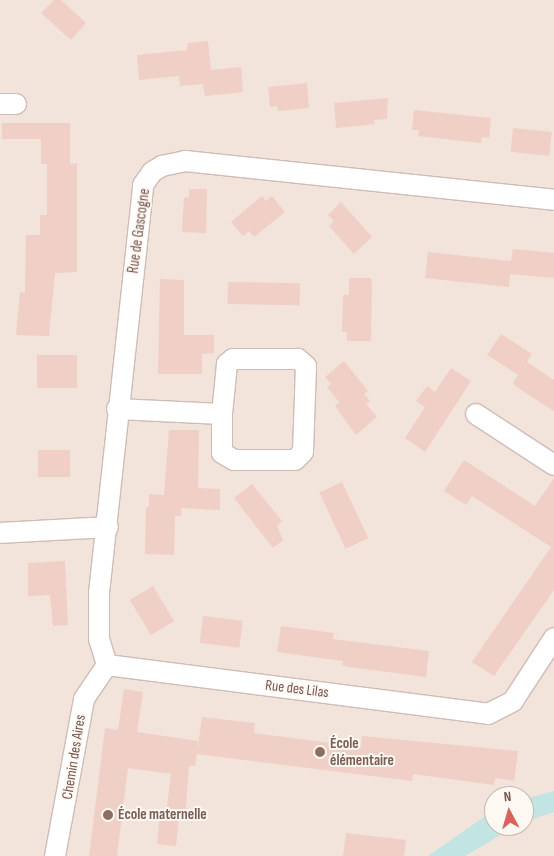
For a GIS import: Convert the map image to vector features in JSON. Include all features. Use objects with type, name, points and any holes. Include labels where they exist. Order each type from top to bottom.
[{"type":"street","name":"Rue de Gascogne","points":[[107,665],[99,639],[99,593],[108,528],[117,409],[143,185],[162,166],[184,161],[554,200]]},
{"type":"street","points":[[233,358],[298,359],[306,366],[303,452],[294,460],[234,460],[222,452],[222,414],[227,364],[233,358]]},
{"type":"street","points":[[117,409],[222,414]]},
{"type":"street","points":[[476,414],[554,465]]},
{"type":"street","points":[[0,533],[108,528]]},
{"type":"street","name":"Rue des Lilas","points":[[107,665],[488,714],[513,701],[554,638]]},
{"type":"street","name":"Chemin des Aires","points":[[55,856],[84,699],[107,665]]},
{"type":"shaded area","points":[[0,0],[554,0],[554,856],[0,856]]},
{"type":"water","points":[[554,791],[554,812],[534,819],[534,796]]},
{"type":"water","points":[[484,817],[484,836],[499,836],[465,856],[428,856]]},
{"type":"building","points":[[54,0],[61,0],[86,23],[71,40],[41,13]]},
{"type":"building","points":[[208,41],[211,70],[241,67],[243,92],[205,96],[203,84],[180,86],[179,76],[139,80],[137,55],[187,50],[188,43]]},
{"type":"building","points":[[307,83],[309,108],[278,111],[277,106],[270,107],[268,87]]},
{"type":"building","points":[[388,98],[387,119],[374,120],[375,124],[336,128],[334,103]]},
{"type":"building","points":[[414,110],[491,118],[489,138],[482,137],[481,143],[418,136],[419,130],[412,130]]},
{"type":"building","points":[[2,123],[70,123],[70,164],[77,163],[77,272],[55,273],[49,336],[16,335],[20,292],[25,293],[26,235],[40,235],[40,215],[47,215],[47,164],[41,164],[41,139],[2,139]]},
{"type":"building","points":[[513,128],[552,132],[549,156],[510,152]]},
{"type":"building","points":[[189,189],[207,189],[206,233],[182,232],[184,198],[189,197]]},
{"type":"building","points":[[262,196],[266,201],[272,196],[285,212],[254,237],[249,231],[243,236],[231,222]]},
{"type":"building","points":[[341,202],[372,237],[354,254],[329,226],[334,221],[328,215]]},
{"type":"building","points":[[513,249],[554,253],[554,278],[510,274],[509,287],[425,278],[428,252],[511,261]]},
{"type":"building","points":[[349,278],[371,278],[371,341],[347,341],[347,332],[342,332],[343,295],[349,295]]},
{"type":"building","points":[[160,279],[184,280],[184,335],[214,335],[214,353],[202,354],[202,374],[158,374]]},
{"type":"building","points":[[228,282],[300,283],[300,305],[228,304]]},
{"type":"building","points":[[501,334],[532,354],[527,362],[554,380],[554,411],[518,388],[513,383],[518,375],[487,355]]},
{"type":"building","points":[[37,355],[77,355],[77,388],[37,388]]},
{"type":"building","points":[[344,361],[368,391],[364,394],[370,401],[366,404],[377,417],[356,435],[335,406],[339,402],[327,387],[331,384],[325,377]]},
{"type":"building","points":[[451,368],[471,381],[425,452],[405,438],[425,407],[416,401],[427,386],[435,392]]},
{"type":"building","points":[[169,430],[199,430],[198,488],[220,489],[220,510],[181,508],[181,516],[175,516],[174,555],[145,554],[146,507],[149,507],[149,494],[164,495]]},
{"type":"building","points":[[38,450],[70,450],[70,477],[38,477]]},
{"type":"building","points":[[464,460],[535,506],[554,478],[554,590],[494,676],[472,662],[551,547],[472,496],[466,505],[444,491]]},
{"type":"building","points":[[342,482],[368,538],[346,549],[319,493]]},
{"type":"building","points":[[252,484],[282,521],[277,526],[283,540],[273,548],[234,498]]},
{"type":"building","points":[[65,561],[68,625],[53,626],[50,595],[28,596],[28,563]]},
{"type":"building","points":[[153,586],[174,621],[151,635],[130,600]]},
{"type":"building","points":[[203,616],[243,621],[239,648],[200,643]]},
{"type":"building","points":[[281,626],[334,633],[333,639],[429,651],[426,677],[348,667],[342,665],[343,661],[277,652]]},
{"type":"building","name":"École maternelle","points":[[124,689],[143,692],[137,732],[198,741],[195,766],[189,766],[185,820],[179,819],[176,846],[157,844],[160,813],[166,814],[171,774],[128,768],[117,856],[89,856],[105,728],[118,730]]},
{"type":"building","points":[[202,717],[255,723],[254,733],[361,747],[362,736],[518,751],[514,781],[495,778],[494,785],[413,774],[412,781],[197,754]]},
{"type":"building","points":[[346,833],[406,840],[404,856],[343,856]]},
{"type":"place","name":"École élémentaire","points":[[320,752]]},
{"type":"place","name":"École maternelle","points":[[108,815]]}]
